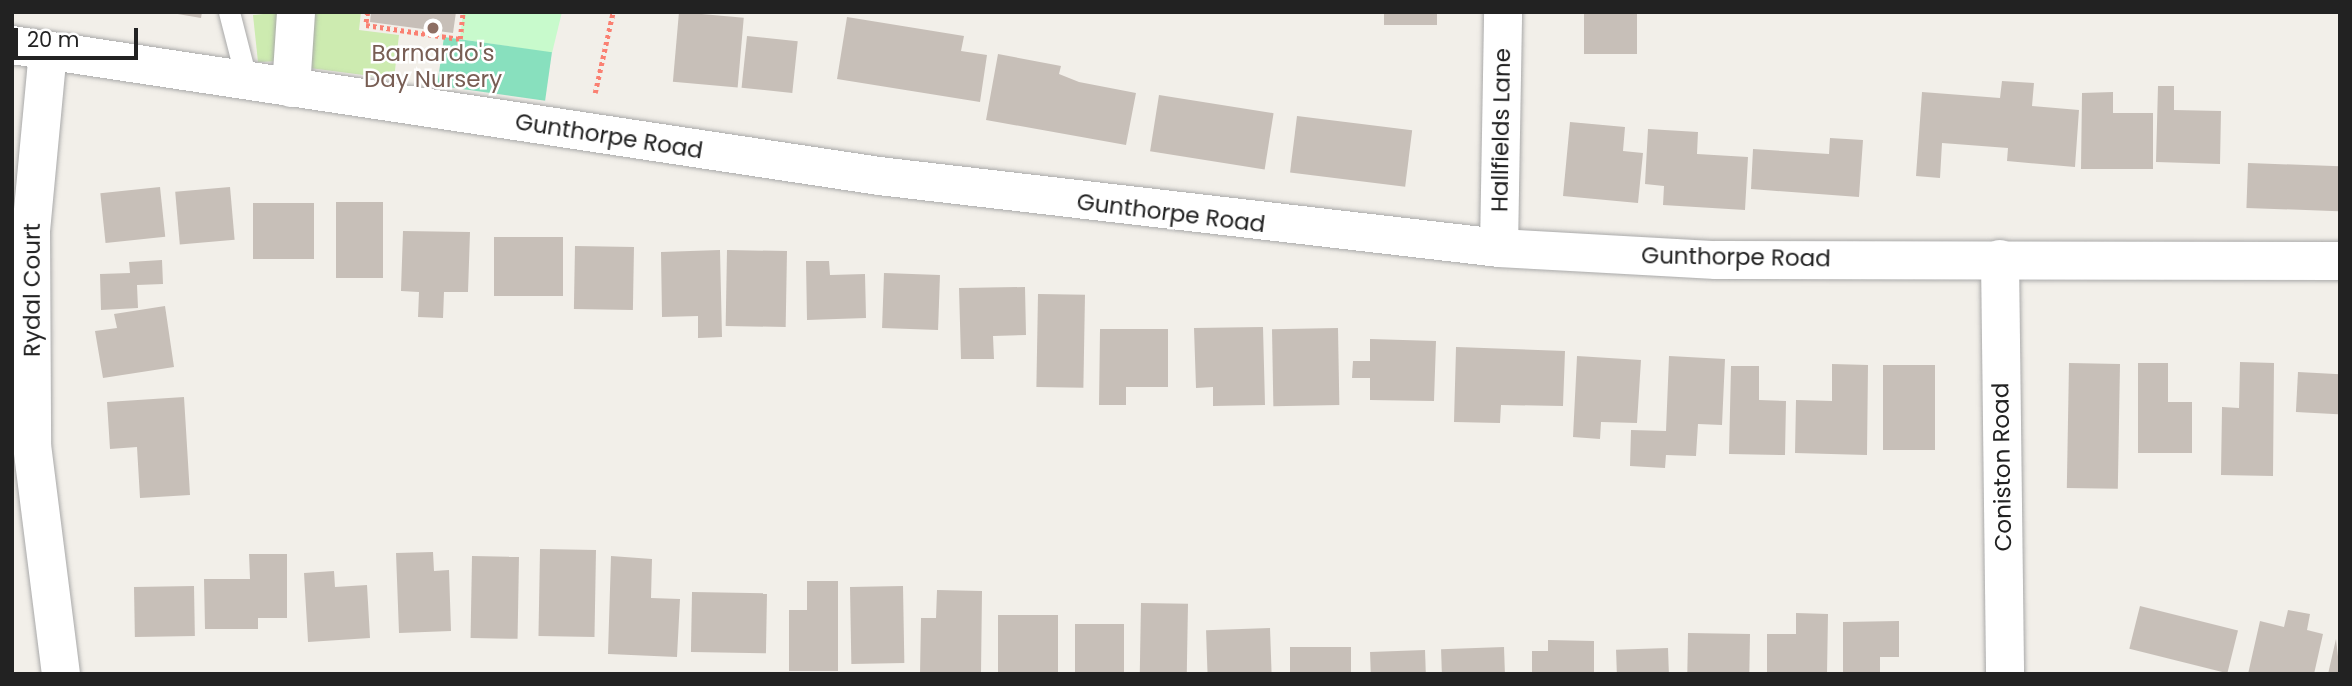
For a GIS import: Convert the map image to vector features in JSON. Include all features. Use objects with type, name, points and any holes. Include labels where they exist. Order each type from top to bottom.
[{"type":"street","points":[[291,88],[296,12]]},
{"type":"street","name":"Hallfields Lane","points":[[1499,247],[1503,12]]},
{"type":"street","name":"Gunthorpe Road","points":[[30,48],[879,176],[1499,247],[1716,260],[2340,261]]},
{"type":"street","name":"Rydal Court","points":[[30,48],[31,230],[22,446],[61,674]]},
{"type":"street","name":"Coniston Road","points":[[2000,259],[2005,674]]},
{"type":"lane","points":[[229,12],[247,82]]},
{"type":"path","points":[[368,12],[366,25],[460,39],[463,12]]},
{"type":"path","points":[[593,101],[613,12]]},
{"type":"green space","points":[[282,12],[280,61],[258,62],[253,15]]},
{"type":"green space","points":[[309,12],[361,12],[359,30],[399,35],[394,79],[302,67]]},
{"type":"green space","points":[[463,12],[562,12],[552,53],[460,39]]},
{"type":"green space","points":[[444,37],[552,52],[545,101],[437,86]]},
{"type":"building","points":[[166,12],[202,12],[201,18]]},
{"type":"building","name":"Barnardo's Day Nursery","points":[[371,12],[456,12],[453,33],[370,22]]},
{"type":"building","points":[[679,12],[744,18],[738,87],[673,82]]},
{"type":"building","points":[[1384,12],[1437,12],[1437,25],[1384,25]]},
{"type":"building","points":[[1584,12],[1637,12],[1637,54],[1584,54]]},
{"type":"building","points":[[847,17],[964,36],[961,51],[987,55],[980,102],[837,79]]},
{"type":"building","points":[[747,36],[798,41],[792,93],[742,88]]},
{"type":"building","points":[[998,54],[1061,66],[1059,74],[1079,82],[1136,93],[1126,145],[986,120]]},
{"type":"building","points":[[2002,81],[2034,83],[2032,106],[2079,110],[2075,167],[2007,161],[2008,148],[1942,143],[1940,178],[1916,176],[1922,92],[2000,98]]},
{"type":"building","points":[[2158,86],[2174,86],[2174,110],[2221,111],[2220,164],[2156,162]]},
{"type":"building","points":[[2113,92],[2113,113],[2153,113],[2153,169],[2081,169],[2082,93]]},
{"type":"building","points":[[1159,95],[1274,113],[1265,169],[1150,151]]},
{"type":"building","points":[[1297,116],[1412,130],[1405,187],[1290,173]]},
{"type":"building","points":[[1570,122],[1625,127],[1623,151],[1643,153],[1638,203],[1563,196]]},
{"type":"building","points":[[1648,129],[1698,132],[1697,154],[1748,157],[1745,210],[1663,205],[1664,186],[1645,184]]},
{"type":"building","points":[[1830,138],[1863,140],[1859,197],[1751,189],[1753,149],[1829,154]]},
{"type":"building","points":[[2248,163],[2340,166],[2338,211],[2246,208]]},
{"type":"building","points":[[160,187],[165,237],[106,243],[100,193]]},
{"type":"building","points":[[230,187],[235,240],[180,245],[175,192]]},
{"type":"building","points":[[336,202],[383,202],[383,278],[336,278]]},
{"type":"building","points":[[253,203],[314,203],[314,259],[253,259]]},
{"type":"building","points":[[403,231],[470,232],[468,292],[444,292],[443,318],[418,317],[419,292],[401,291]]},
{"type":"building","points":[[494,237],[563,237],[563,296],[494,296]]},
{"type":"building","points":[[575,246],[634,247],[633,310],[574,309]]},
{"type":"building","points":[[720,250],[722,337],[698,338],[698,316],[662,317],[661,252]]},
{"type":"building","points":[[727,250],[787,251],[786,327],[726,326]]},
{"type":"building","points":[[162,260],[163,284],[137,285],[138,308],[101,310],[100,274],[130,273],[129,262]]},
{"type":"building","points":[[806,261],[829,261],[830,275],[865,274],[866,318],[807,320]]},
{"type":"building","points":[[884,273],[940,275],[938,330],[882,328]]},
{"type":"building","points":[[1025,287],[1026,335],[993,336],[994,359],[961,359],[959,288]]},
{"type":"building","points":[[1038,294],[1085,295],[1083,388],[1036,387]]},
{"type":"building","points":[[165,306],[174,367],[103,378],[95,331],[117,328],[114,314]]},
{"type":"building","points":[[1263,327],[1265,405],[1213,406],[1213,387],[1196,388],[1194,328]]},
{"type":"building","points":[[1338,328],[1339,405],[1273,406],[1272,329]]},
{"type":"building","points":[[1100,329],[1168,329],[1168,387],[1126,387],[1126,405],[1099,405]]},
{"type":"building","points":[[1370,339],[1436,341],[1434,401],[1370,400],[1370,378],[1352,378],[1353,361],[1370,361]]},
{"type":"building","points":[[1456,347],[1565,351],[1563,406],[1501,405],[1500,423],[1454,422]]},
{"type":"building","points":[[1577,356],[1641,360],[1637,423],[1601,422],[1600,439],[1573,437]]},
{"type":"building","points":[[1669,356],[1725,359],[1722,425],[1698,424],[1696,456],[1666,455],[1665,468],[1630,466],[1631,430],[1666,431]]},
{"type":"building","points":[[2240,362],[2274,363],[2273,476],[2221,475],[2222,407],[2239,408]]},
{"type":"building","points":[[2069,363],[2120,364],[2118,489],[2067,488]]},
{"type":"building","points":[[2138,363],[2168,363],[2168,402],[2192,402],[2192,453],[2138,453]]},
{"type":"building","points":[[1832,364],[1868,365],[1867,455],[1795,453],[1796,400],[1832,401]]},
{"type":"building","points":[[1883,365],[1935,365],[1935,450],[1883,450]]},
{"type":"building","points":[[1731,366],[1759,366],[1759,400],[1786,401],[1785,455],[1729,454]]},
{"type":"building","points":[[2298,372],[2340,374],[2338,414],[2296,412]]},
{"type":"building","points":[[184,397],[190,495],[140,498],[137,447],[110,449],[107,402]]},
{"type":"building","points":[[540,549],[596,550],[594,637],[538,636]]},
{"type":"building","points":[[433,552],[434,571],[449,570],[451,631],[399,633],[396,553]]},
{"type":"building","points":[[249,554],[287,554],[287,618],[258,618],[258,629],[205,629],[204,579],[250,579]]},
{"type":"building","points":[[472,556],[519,557],[518,639],[471,638]]},
{"type":"building","points":[[611,556],[652,559],[651,598],[680,599],[677,657],[608,654]]},
{"type":"building","points":[[334,571],[335,587],[367,585],[370,638],[308,642],[304,573]]},
{"type":"building","points":[[807,581],[838,581],[838,671],[789,671],[789,610],[807,610]]},
{"type":"building","points":[[194,586],[195,636],[135,637],[134,587]]},
{"type":"building","points":[[903,586],[904,663],[851,664],[850,587]]},
{"type":"building","points":[[937,590],[982,591],[981,674],[920,674],[921,618],[936,618]]},
{"type":"building","points":[[692,592],[767,593],[766,653],[691,652]]},
{"type":"building","points":[[1141,603],[1188,604],[1187,674],[1140,674]]},
{"type":"building","points":[[2140,606],[2238,630],[2227,673],[2129,649]]},
{"type":"building","points":[[2288,610],[2310,614],[2307,630],[2323,634],[2314,674],[2248,674],[2260,621],[2284,627]]},
{"type":"building","points":[[1796,613],[1828,614],[1827,674],[1767,674],[1767,634],[1796,634]]},
{"type":"building","points":[[998,615],[1058,615],[1058,674],[998,674]]},
{"type":"building","points":[[1899,621],[1899,657],[1880,657],[1880,674],[1843,674],[1843,622]]},
{"type":"building","points":[[1075,624],[1124,624],[1124,674],[1075,674]]},
{"type":"building","points":[[1270,628],[1272,674],[1208,674],[1206,630]]},
{"type":"building","points":[[1688,633],[1750,634],[1749,674],[1687,674]]},
{"type":"building","points":[[2336,639],[2340,674],[2328,674]]},
{"type":"building","points":[[1548,640],[1594,641],[1594,674],[1532,674],[1532,651],[1548,651]]},
{"type":"building","points":[[1290,647],[1351,647],[1351,674],[1290,674]]},
{"type":"building","points":[[1504,647],[1505,674],[1442,674],[1441,649]]},
{"type":"building","points":[[1668,648],[1669,674],[1617,674],[1616,650]]},
{"type":"building","points":[[1425,650],[1426,674],[1371,674],[1370,652]]},
{"type":"place","name":"Barnardo's Day Nursery","points":[[433,28]]}]
